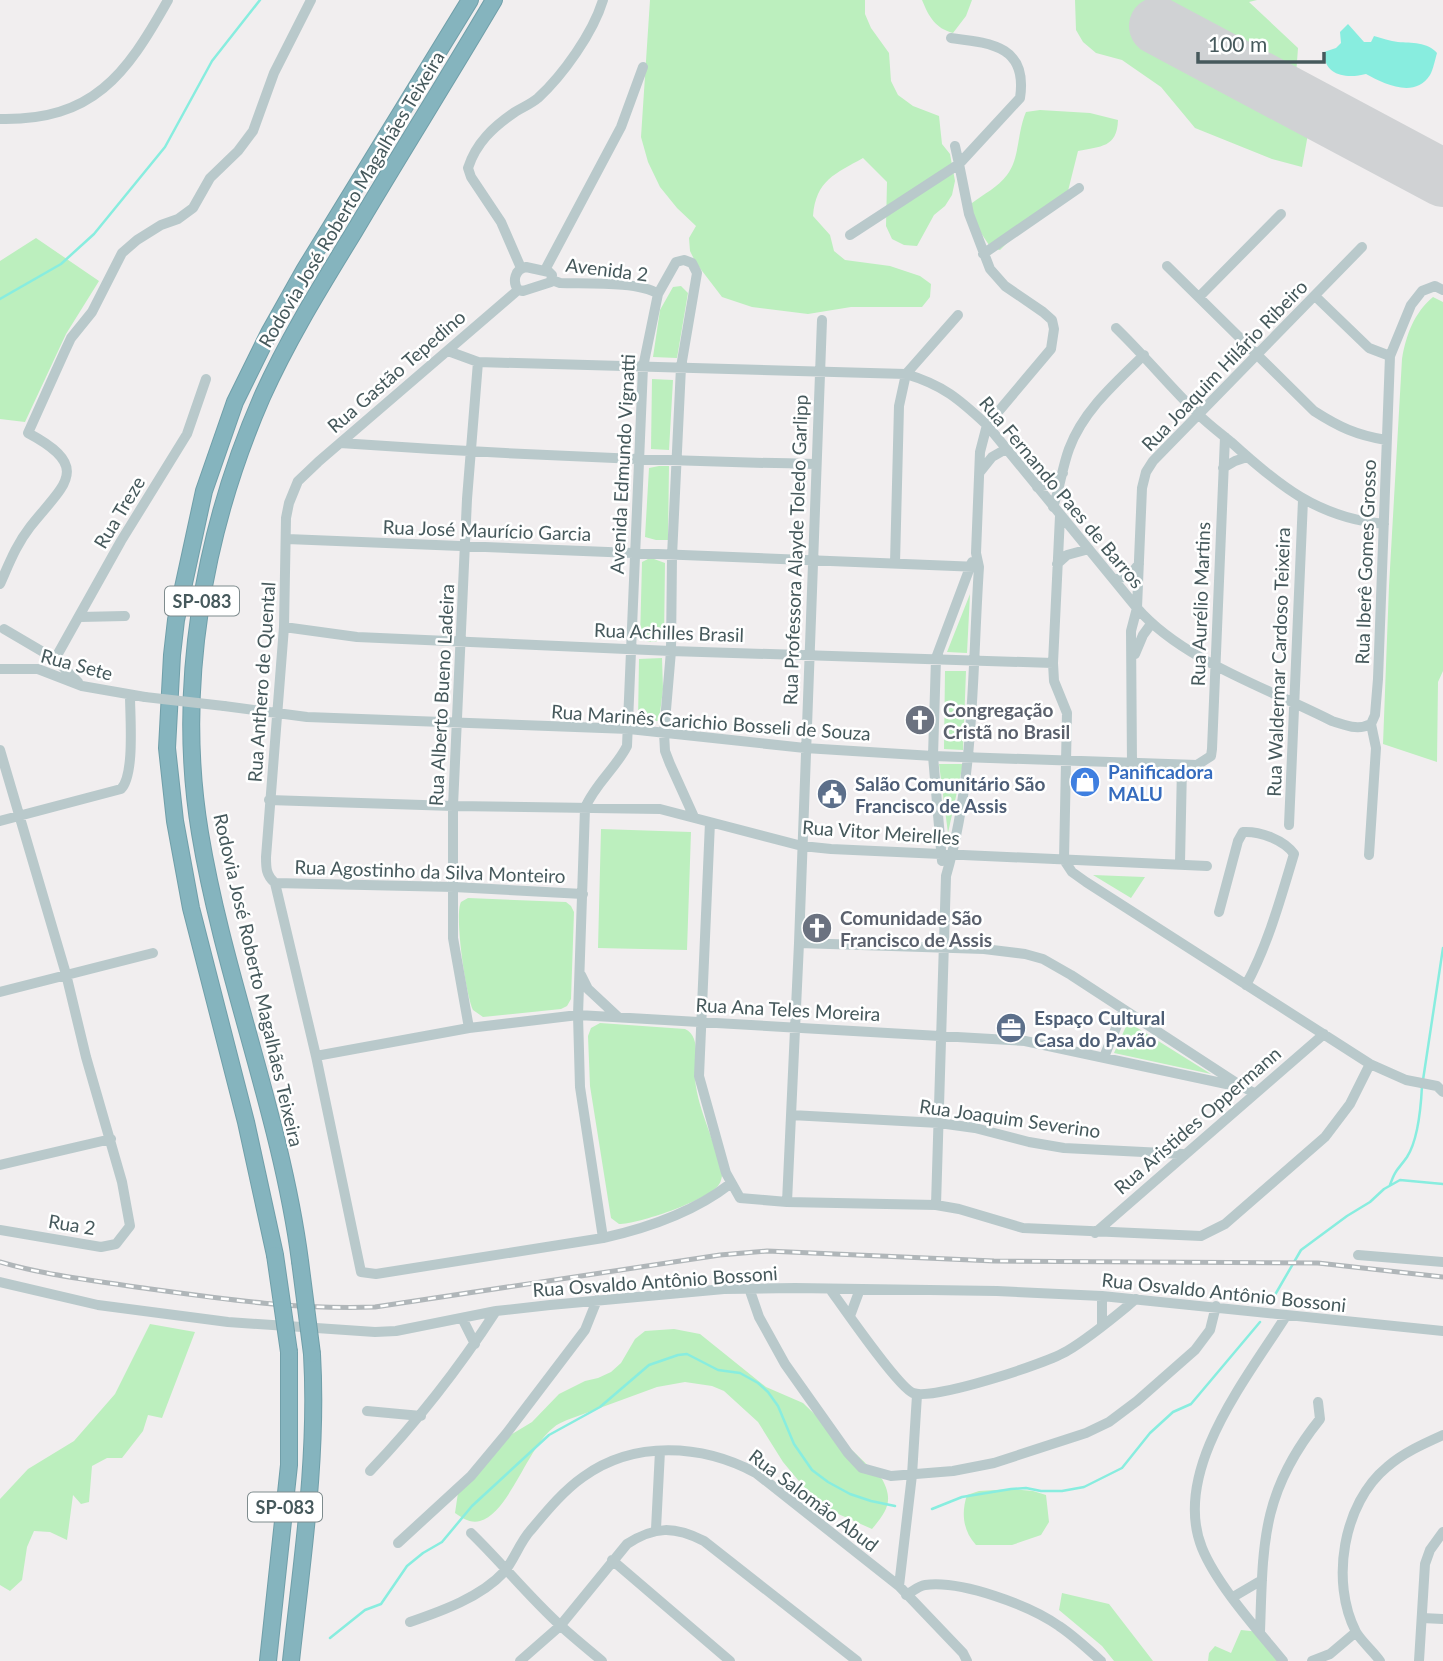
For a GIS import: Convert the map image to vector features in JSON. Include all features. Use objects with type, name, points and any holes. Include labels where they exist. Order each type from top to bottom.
[{"type":"highway","name":"Rodovia José Roberto Magalhães Teixeira","points":[[268,1661],[289,1465],[289,1352],[275,1255],[228,1048],[191,908],[175,821],[167,748],[176,620],[204,491],[236,402],[269,333],[305,269],[470,0]]},
{"type":"highway","name":"Rodovia José Roberto Magalhães Teixeira","points":[[291,1661],[311,1476],[314,1395],[312,1354],[296,1235],[200,834],[191,742],[201,604],[231,480],[263,394],[313,300],[494,0]]},
{"type":"street","points":[[0,118],[45,117],[75,107],[101,92],[126,67],[168,0]]},
{"type":"street","points":[[0,584],[15,548],[65,483],[64,462],[51,445],[28,433],[67,346],[92,312],[122,253],[137,240],[161,225],[178,219],[193,208],[210,178],[246,141],[253,131],[274,73],[311,0]]},
{"type":"street","points":[[603,0],[561,74],[537,99],[498,125],[476,147],[467,168],[501,222],[521,268],[515,275],[518,290],[550,283],[549,275],[621,127],[643,67]]},
{"type":"street","points":[[850,235],[959,164],[1020,98],[1017,64],[1009,53],[999,46],[951,38]]},
{"type":"street","points":[[936,1205],[942,946],[947,855],[968,757],[980,452],[987,425],[1051,349],[1054,329],[1052,320],[1005,286],[990,269],[969,214],[955,145]]},
{"type":"street","points":[[983,254],[1079,188]]},
{"type":"street","points":[[1199,297],[1281,214]]},
{"type":"street","name":"Rua Joaquim Hilário Ribeiro","points":[[1132,764],[1131,631],[1137,608],[1142,488],[1146,472],[1153,461],[1362,247]]},
{"type":"street","name":"Avenida Edmundo Vignatti","points":[[585,808],[590,796],[621,758],[627,746],[643,367],[658,295],[676,262],[688,261],[695,265],[697,277],[681,367],[672,555],[671,651],[664,733],[670,764],[694,817]]},
{"type":"street","points":[[1167,266],[1314,411],[1341,428],[1366,437],[1386,440]]},
{"type":"street","name":"Avenida 2","points":[[521,268],[528,267],[549,275],[560,283],[622,285],[653,291],[658,295]]},
{"type":"street","name":"Rua Iberê Gomes Grosso","points":[[1369,855],[1376,748],[1371,724],[1375,715],[1378,679],[1390,356],[1411,304],[1422,291],[1439,288]]},
{"type":"street","name":"Rua Gastão Tepedino","points":[[298,481],[518,290]]},
{"type":"street","points":[[1315,296],[1369,348],[1390,356]]},
{"type":"street","points":[[895,563],[899,406],[906,374],[958,315]]},
{"type":"street","name":"Rua Professora Alayde Toledo Garlipp","points":[[787,1202],[822,320]]},
{"type":"street","points":[[1116,328],[1199,415],[1265,474],[1303,500],[1334,514],[1384,524]]},
{"type":"street","name":"Rua Fernando Paes de Barros","points":[[448,351],[478,362],[906,374],[932,381],[987,425],[1137,608],[1174,643],[1332,721],[1362,728],[1371,724]]},
{"type":"street","points":[[1144,355],[1092,408],[1069,448],[1063,473],[1057,512],[1058,564],[1053,663],[1054,681],[1067,713],[1063,860],[1072,872],[1086,882],[1370,1064],[1409,1081],[1438,1086]]},
{"type":"street","name":"Rua Alberto Bueno Ladeira","points":[[469,1028],[453,939],[453,806],[465,547],[478,362]]},
{"type":"street","name":"Rua Treze","points":[[54,659],[121,541],[187,434],[206,379]]},
{"type":"street","name":"Rua Aurélio Martins","points":[[1196,765],[1211,756],[1212,749],[1225,437]]},
{"type":"street","points":[[340,443],[471,452],[815,464]]},
{"type":"street","points":[[980,472],[992,457],[1006,449]]},
{"type":"street","points":[[1223,468],[1247,457]]},
{"type":"street","points":[[1037,487],[1052,484],[1063,473]]},
{"type":"street","name":"Rua Anthero de Quental","points":[[298,481],[289,503],[284,627],[266,870],[275,883],[316,1056],[362,1272],[376,1273],[604,1238]]},
{"type":"street","name":"Rua Waldermar Cardoso Teixeira","points":[[1289,825],[1303,500]]},
{"type":"street","name":"Rua José Maurício Garcia","points":[[287,539],[974,567]]},
{"type":"street","points":[[1058,564],[1076,550],[1089,549]]},
{"type":"street","points":[[1114,580],[1130,575],[1139,564]]},
{"type":"street","points":[[947,855],[933,756],[936,658],[974,567]]},
{"type":"street","points":[[80,617],[125,616]]},
{"type":"street","name":"Rua Joaquim Hilário Ribeiro","points":[[1132,660],[1151,624]]},
{"type":"street","name":"Rua Achilles Brasil","points":[[284,627],[357,637],[671,651],[1053,663]]},
{"type":"street","points":[[1,629],[54,659],[82,687]]},
{"type":"street","name":"Rua Sete","points":[[0,668],[38,669],[82,687],[224,706]]},
{"type":"street","points":[[0,821],[121,789],[126,784],[129,771],[130,695]]},
{"type":"street","name":"Rua Marinês Carichio Bosseli de Souza","points":[[224,706],[307,716],[629,729],[805,748],[933,756],[1196,765]]},
{"type":"street","points":[[0,750],[111,1139],[0,1165]]},
{"type":"street","points":[[1180,863],[1182,766]]},
{"type":"street","name":"Rua Vitor Meirelles","points":[[270,800],[660,809],[802,846],[1207,866]]},
{"type":"street","points":[[585,808],[578,1015],[580,1087],[604,1238],[639,1230],[712,1198],[730,1184]]},
{"type":"street","points":[[710,822],[699,1076],[730,1184],[740,1198],[787,1202],[936,1205],[1023,1228],[1201,1236],[1225,1224],[1325,1137],[1350,1104],[1370,1064]]},
{"type":"street","points":[[1219,912],[1238,841],[1243,832],[1252,832],[1290,848],[1294,854],[1290,868],[1246,985]]},
{"type":"street","points":[[1086,882],[1091,860]]},
{"type":"street","name":"Rua Agostinho da Silva Monteiro","points":[[275,883],[454,887],[583,894]]},
{"type":"street","points":[[799,943],[942,946],[1025,954],[1043,959],[1250,1090]]},
{"type":"street","points":[[0,992],[153,954]]},
{"type":"street","points":[[580,973],[588,989],[618,1017]]},
{"type":"street","points":[[1104,1057],[1123,1011]]},
{"type":"street","name":"Rua Ana Teles Moreira","points":[[316,1056],[469,1028],[578,1015],[1025,1041],[1250,1090]]},
{"type":"street","name":"Rua Aristides Oppermann","points":[[1095,1233],[1250,1090],[1324,1034]]},
{"type":"street","name":"Rua Joaquim Severino","points":[[791,1115],[939,1123],[975,1128],[1064,1148],[1183,1154]]},
{"type":"street","name":"Rua 2","points":[[0,1230],[101,1247],[116,1244],[130,1226],[111,1139]]},
{"type":"street","points":[[1358,1255],[1443,1262]]},
{"type":"street","name":"Rua Osvaldo Antônio Bossoni","points":[[0,1282],[98,1305],[228,1322],[375,1332],[396,1331],[496,1311],[749,1288],[998,1291],[1102,1296],[1443,1331]]},
{"type":"street","points":[[749,1288],[759,1317],[785,1364],[848,1453],[862,1468],[877,1474],[912,1475],[994,1463],[1086,1433],[1108,1422],[1169,1375],[1195,1350],[1210,1330],[1216,1306]]},
{"type":"street","points":[[830,1289],[894,1376],[910,1392],[918,1395],[984,1381],[1052,1359],[1066,1352],[1136,1299]]},
{"type":"street","points":[[850,1316],[860,1289]]},
{"type":"street","points":[[1102,1296],[1102,1326]]},
{"type":"street","points":[[398,1543],[471,1476],[506,1434],[585,1330],[597,1300]]},
{"type":"street","points":[[370,1471],[421,1416],[496,1311]]},
{"type":"street","points":[[1283,1661],[1220,1582],[1202,1549],[1193,1518],[1204,1458],[1224,1417],[1286,1316]]},
{"type":"street","points":[[462,1318],[475,1343]]},
{"type":"street","points":[[918,1395],[903,1591],[937,1584],[992,1595],[1027,1608],[1059,1626],[1101,1661]]},
{"type":"street","points":[[1260,1632],[1267,1525],[1274,1498],[1292,1457],[1320,1419],[1318,1402]]},
{"type":"street","points":[[367,1411],[421,1416]]},
{"type":"street","points":[[1380,1661],[1356,1632],[1346,1598],[1344,1564],[1352,1519],[1358,1504],[1384,1469],[1402,1455],[1443,1435]]},
{"type":"street","name":"Rua Salomão Abud","points":[[410,1622],[459,1603],[506,1571],[528,1533],[581,1478],[617,1460],[679,1450],[708,1453],[733,1460],[756,1473],[903,1591],[963,1653],[967,1661]]},
{"type":"street","points":[[656,1529],[660,1451]]},
{"type":"street","points":[[520,1661],[560,1626],[626,1544],[656,1529],[687,1532],[705,1541],[857,1661]]},
{"type":"street","points":[[1419,1661],[1425,1564],[1430,1550],[1443,1532]]},
{"type":"street","points":[[471,1534],[560,1626],[603,1661]]},
{"type":"street","points":[[612,1560],[730,1661]]},
{"type":"street","points":[[1233,1597],[1262,1580]]},
{"type":"street","points":[[1422,1618],[1443,1619]]},
{"type":"street","points":[[1312,1661],[1330,1654],[1356,1632]]},
{"type":"shaded area","points":[[650,0],[865,0],[865,14],[871,28],[889,53],[891,81],[898,95],[913,106],[939,116],[942,144],[950,154],[955,181],[952,195],[945,206],[934,215],[917,246],[904,245],[892,239],[886,226],[887,182],[863,158],[836,174],[823,186],[818,194],[813,216],[830,235],[834,251],[845,260],[890,266],[920,276],[931,284],[930,297],[922,307],[851,307],[808,314],[752,307],[722,297],[690,251],[689,238],[696,226],[660,187],[648,162],[641,137]]},
{"type":"shaded area","points":[[922,0],[972,0],[966,16],[953,33],[933,21]]},
{"type":"shaded area","points":[[1075,0],[1257,0],[1249,2],[1298,48],[1296,75],[1271,66],[1202,23],[1162,20],[1156,31],[1280,94],[1310,123],[1302,167],[1272,159],[1195,128],[1161,87],[1122,60],[1096,53],[1083,42],[1076,30]]},
{"type":"shaded area","points":[[1348,24],[1364,42],[1371,42],[1374,36],[1433,49],[1437,53],[1430,75],[1424,82],[1408,88],[1381,82],[1366,74],[1344,76],[1332,71],[1325,60],[1324,52],[1341,43],[1340,32]]},
{"type":"shaded area","points":[[1040,110],[1090,113],[1118,120],[1115,136],[1106,144],[1078,151],[1068,191],[1024,226],[1000,250],[991,248],[971,218],[972,203],[1007,175],[1014,161],[1026,112]]},
{"type":"shaded area","points":[[36,238],[99,281],[66,334],[25,422],[0,419],[0,261]]},
{"type":"shaded area","points":[[681,286],[688,293],[677,358],[653,357],[660,310],[673,287]]},
{"type":"shaded area","points":[[1433,297],[1443,302],[1443,671],[1438,682],[1437,762],[1383,744],[1402,359],[1412,325]]},
{"type":"shaded area","points":[[652,379],[673,380],[669,450],[651,449]]},
{"type":"shaded area","points":[[669,466],[668,540],[645,537],[649,468]]},
{"type":"shaded area","points":[[648,559],[665,563],[664,640],[652,642],[640,640],[642,562]]},
{"type":"shaded area","points":[[970,594],[967,653],[947,652]]},
{"type":"shaded area","points":[[662,658],[663,689],[659,721],[638,721],[639,659]]},
{"type":"shaded area","points":[[945,671],[966,671],[963,750],[944,749]]},
{"type":"shaded area","points":[[939,764],[963,764],[948,833]]},
{"type":"shaded area","points":[[601,829],[691,832],[687,950],[598,948]]},
{"type":"shaded area","points":[[1093,875],[1144,877],[1145,877],[1131,898]]},
{"type":"shaded area","points":[[468,898],[566,902],[571,906],[574,912],[571,999],[567,1006],[561,1009],[483,1017],[473,1010],[464,973],[459,922],[461,902]]},
{"type":"shaded area","points":[[1128,1022],[1211,1074],[1114,1053]]},
{"type":"shaded area","points":[[600,1023],[685,1029],[694,1038],[697,1091],[722,1176],[719,1185],[711,1192],[671,1211],[641,1220],[619,1224],[611,1218],[590,1086],[588,1036],[591,1028]]},
{"type":"shaded area","points":[[150,1324],[195,1332],[162,1418],[148,1415],[143,1431],[122,1458],[107,1458],[92,1466],[89,1502],[81,1504],[73,1495],[67,1540],[50,1532],[34,1531],[27,1547],[22,1580],[10,1591],[0,1585],[0,1499],[28,1469],[74,1441],[115,1394]]},
{"type":"shaded area","points":[[674,1329],[700,1334],[766,1387],[803,1403],[882,1479],[888,1494],[887,1505],[882,1517],[872,1529],[836,1513],[803,1486],[783,1462],[758,1422],[724,1391],[712,1386],[685,1382],[657,1387],[558,1424],[535,1449],[509,1493],[490,1515],[473,1522],[455,1513],[459,1486],[507,1437],[532,1422],[559,1394],[611,1372],[621,1363],[635,1339],[645,1331]]},
{"type":"shaded area","points":[[1012,1489],[1046,1495],[1049,1522],[1041,1535],[1012,1545],[976,1545],[964,1522],[967,1495],[979,1491]]},
{"type":"shaded area","points":[[1062,1593],[1109,1604],[1153,1661],[1114,1661],[1102,1646],[1059,1610]]},
{"type":"shaded area","points":[[1241,1630],[1260,1632],[1283,1661],[1208,1661],[1209,1653],[1215,1646],[1231,1653]]},
{"type":"waterway","points":[[0,299],[61,264],[94,234],[165,147],[212,61],[260,0]]},
{"type":"waterway","points":[[1423,1080],[1443,948]]},
{"type":"waterway","points":[[1390,1185],[1414,1142],[1422,1086]]},
{"type":"waterway","points":[[1272,1300],[1301,1250],[1370,1202],[1384,1189],[1400,1180],[1443,1184]]},
{"type":"waterway","points":[[932,1509],[962,1497],[1011,1489],[1062,1491],[1084,1487],[1122,1468],[1150,1433],[1173,1412],[1191,1404],[1260,1322]]},
{"type":"waterway","points":[[330,1638],[365,1610],[381,1604],[407,1566],[442,1542],[472,1506],[549,1435],[600,1407],[649,1365],[678,1355],[687,1354],[718,1370],[740,1373],[758,1383],[778,1406],[794,1444],[812,1470],[850,1494],[895,1506]]},
{"type":"runway","points":[[1158,26],[1443,178]]},
{"type":"railway","points":[[0,1262],[68,1277],[196,1295],[285,1305],[345,1307],[375,1307],[720,1255],[767,1251],[994,1261],[1318,1263],[1443,1277]]},
{"type":"place","name":"Congregação Cristã no Brasil","points":[[920,720]]},
{"type":"place","name":"Panificadora MALU","points":[[1085,782]]},
{"type":"place","name":"Salão Comunitário São Francisco de Assis","points":[[832,794]]},
{"type":"place","name":"Comunidade São Francisco de Assis","points":[[817,928]]},
{"type":"place","name":"Espaço Cultural Casa do Pavão","points":[[1011,1028]]}]
